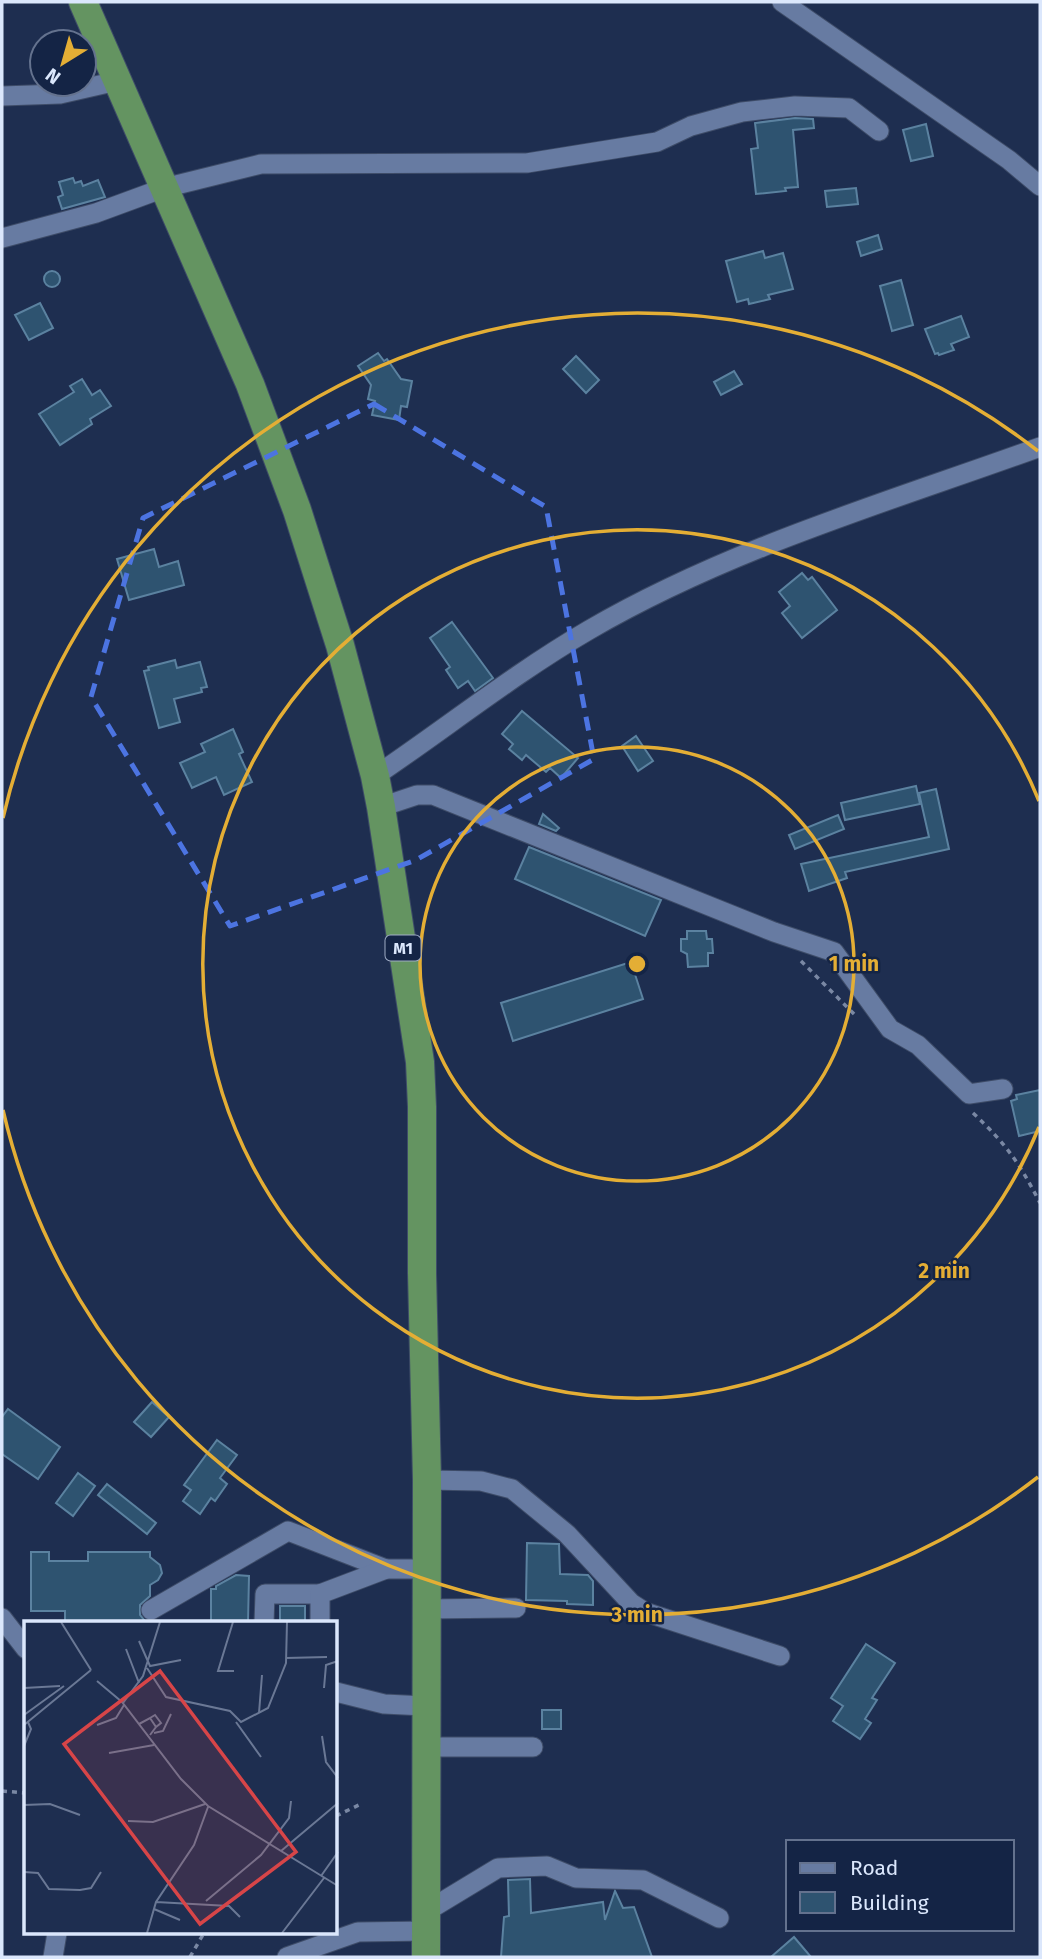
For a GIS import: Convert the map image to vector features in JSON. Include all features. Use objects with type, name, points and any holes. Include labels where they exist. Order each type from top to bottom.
[{"type":"highway","name":"M1","points":[[83,2],[250,384],[297,510],[340,645],[381,807],[420,1062],[422,1107],[422,1273],[427,1479],[427,1941]]},
{"type":"street","points":[[782,2],[1009,160],[1040,186]]},
{"type":"street","points":[[2,96],[60,94],[117,81]]},
{"type":"street","points":[[2,238],[96,213],[164,188],[261,164],[527,163],[657,142],[691,125],[742,112],[794,106],[849,108],[879,131]]},
{"type":"street","points":[[375,776],[589,630],[674,586],[803,531],[1040,447]]},
{"type":"street","points":[[381,807],[418,795],[433,795],[774,932],[834,952],[890,1029],[918,1045],[969,1094],[1003,1089]]},
{"type":"street","points":[[427,1479],[481,1481],[512,1489],[567,1534],[631,1603],[645,1612],[780,1656]]},
{"type":"street","points":[[151,1610],[288,1531],[386,1569]]},
{"type":"street","points":[[264,1621],[265,1594],[320,1594],[386,1569],[427,1569]]},
{"type":"street","points":[[320,1594],[320,1621]]},
{"type":"street","points":[[426,1609],[516,1608]]},
{"type":"street","points":[[2,1618],[24,1646]]},
{"type":"street","points":[[338,1692],[384,1704],[425,1706]]},
{"type":"street","points":[[426,1747],[533,1747]]},
{"type":"street","points":[[287,1957],[358,1932],[427,1941],[498,1868],[547,1866],[576,1878],[643,1880],[719,1917]]},
{"type":"street","points":[[53,1957],[57,1934]]},
{"type":"path","points":[[2,1791],[24,1793]]},
{"type":"path","points":[[338,1815],[361,1804]]},
{"type":"path","points":[[190,1957],[203,1934]]},
{"type":"highlighted area","points":[[374,404],[546,507],[594,759],[416,860],[230,926],[91,697],[143,518]]},
{"type":"building","points":[[795,118],[813,119],[814,128],[793,130],[798,187],[756,194],[751,149],[758,148],[755,123]]},
{"type":"building","points":[[926,124],[933,156],[911,161],[903,130]]},
{"type":"building","points":[[73,178],[75,183],[81,181],[83,186],[98,180],[105,197],[62,209],[58,197],[63,195],[59,182]]},
{"type":"building","points":[[856,188],[858,204],[827,207],[825,191]]},
{"type":"building","points":[[878,235],[882,249],[861,256],[857,242]]},
{"type":"building","points":[[763,251],[765,258],[783,253],[793,289],[768,295],[770,299],[749,304],[748,299],[737,302],[726,261]]},
{"type":"building","points":[[52,271],[60,279],[52,287],[44,279]]},
{"type":"building","points":[[901,280],[913,325],[892,331],[880,286]]},
{"type":"building","points":[[40,303],[53,328],[29,340],[15,315]]},
{"type":"building","points":[[961,316],[969,337],[951,344],[954,350],[935,354],[925,329]]},
{"type":"building","points":[[378,353],[384,361],[387,359],[401,379],[412,381],[407,407],[401,406],[399,420],[372,415],[375,401],[368,399],[371,385],[358,366]]},
{"type":"building","points":[[576,356],[599,380],[586,393],[563,369]]},
{"type":"building","points":[[734,371],[742,384],[721,395],[714,382]]},
{"type":"building","points":[[82,379],[92,395],[100,390],[111,406],[90,419],[92,424],[60,445],[39,414],[74,392],[70,386]]},
{"type":"building","points":[[154,549],[159,567],[178,561],[184,585],[129,600],[117,559]]},
{"type":"building","points":[[802,573],[808,580],[812,577],[837,610],[802,638],[782,613],[790,606],[779,592]]},
{"type":"building","points":[[452,622],[493,678],[475,691],[468,681],[458,688],[446,670],[450,667],[430,638]]},
{"type":"building","points":[[175,660],[177,668],[200,662],[207,687],[201,688],[202,692],[174,699],[180,722],[159,728],[144,671],[149,670],[148,667]]},
{"type":"building","points":[[522,711],[578,758],[561,778],[550,768],[546,772],[526,755],[522,760],[509,749],[513,744],[502,734]]},
{"type":"building","points":[[233,729],[243,752],[239,754],[252,782],[224,795],[216,777],[192,788],[180,763],[205,752],[201,744]]},
{"type":"building","points":[[636,736],[653,761],[638,771],[622,746]]},
{"type":"building","points":[[916,786],[920,804],[845,820],[841,803]]},
{"type":"building","points":[[936,789],[949,849],[845,872],[847,878],[809,891],[801,864],[929,837],[919,793]]},
{"type":"building","points":[[543,814],[559,828],[556,831],[539,824]]},
{"type":"building","points":[[838,815],[844,829],[795,849],[789,835]]},
{"type":"building","points":[[529,847],[661,900],[645,936],[515,879]]},
{"type":"building","points":[[687,931],[706,931],[707,939],[712,939],[713,953],[708,953],[708,966],[688,967],[687,954],[681,951],[681,939],[687,939]]},
{"type":"building","points":[[631,962],[643,999],[513,1041],[501,1003]]},
{"type":"building","points":[[1040,1090],[1040,1131],[1019,1136],[1011,1101],[1017,1099],[1016,1095]]},
{"type":"building","points":[[152,1402],[169,1417],[151,1437],[134,1422]]},
{"type":"building","points":[[8,1409],[60,1447],[38,1479],[2,1454],[2,1417]]},
{"type":"building","points":[[217,1440],[237,1455],[220,1478],[227,1484],[215,1501],[211,1498],[200,1514],[183,1501],[191,1490],[184,1485]]},
{"type":"building","points":[[78,1473],[95,1486],[73,1516],[56,1503]]},
{"type":"building","points":[[107,1484],[156,1523],[147,1534],[98,1495]]},
{"type":"building","points":[[527,1543],[559,1544],[560,1574],[588,1575],[593,1581],[593,1605],[526,1600]]},
{"type":"building","points":[[31,1552],[49,1552],[49,1561],[88,1561],[88,1552],[150,1552],[150,1557],[160,1565],[162,1573],[158,1580],[150,1585],[150,1596],[140,1605],[140,1615],[145,1621],[65,1621],[65,1611],[31,1611]]},
{"type":"building","points":[[236,1575],[249,1576],[248,1621],[211,1621],[211,1589],[216,1589],[216,1586]]},
{"type":"building","points":[[280,1606],[305,1606],[305,1621],[280,1621]]},
{"type":"building","points":[[866,1644],[895,1663],[872,1698],[877,1700],[865,1719],[871,1723],[860,1739],[833,1721],[843,1706],[831,1698]]},
{"type":"building","points":[[542,1710],[561,1710],[561,1729],[542,1729]]},
{"type":"building","points":[[530,1879],[531,1913],[603,1902],[605,1920],[615,1891],[623,1908],[634,1907],[652,1957],[501,1957],[504,1917],[509,1916],[508,1880]]},
{"type":"building","points":[[794,1937],[811,1957],[771,1957]]}]
